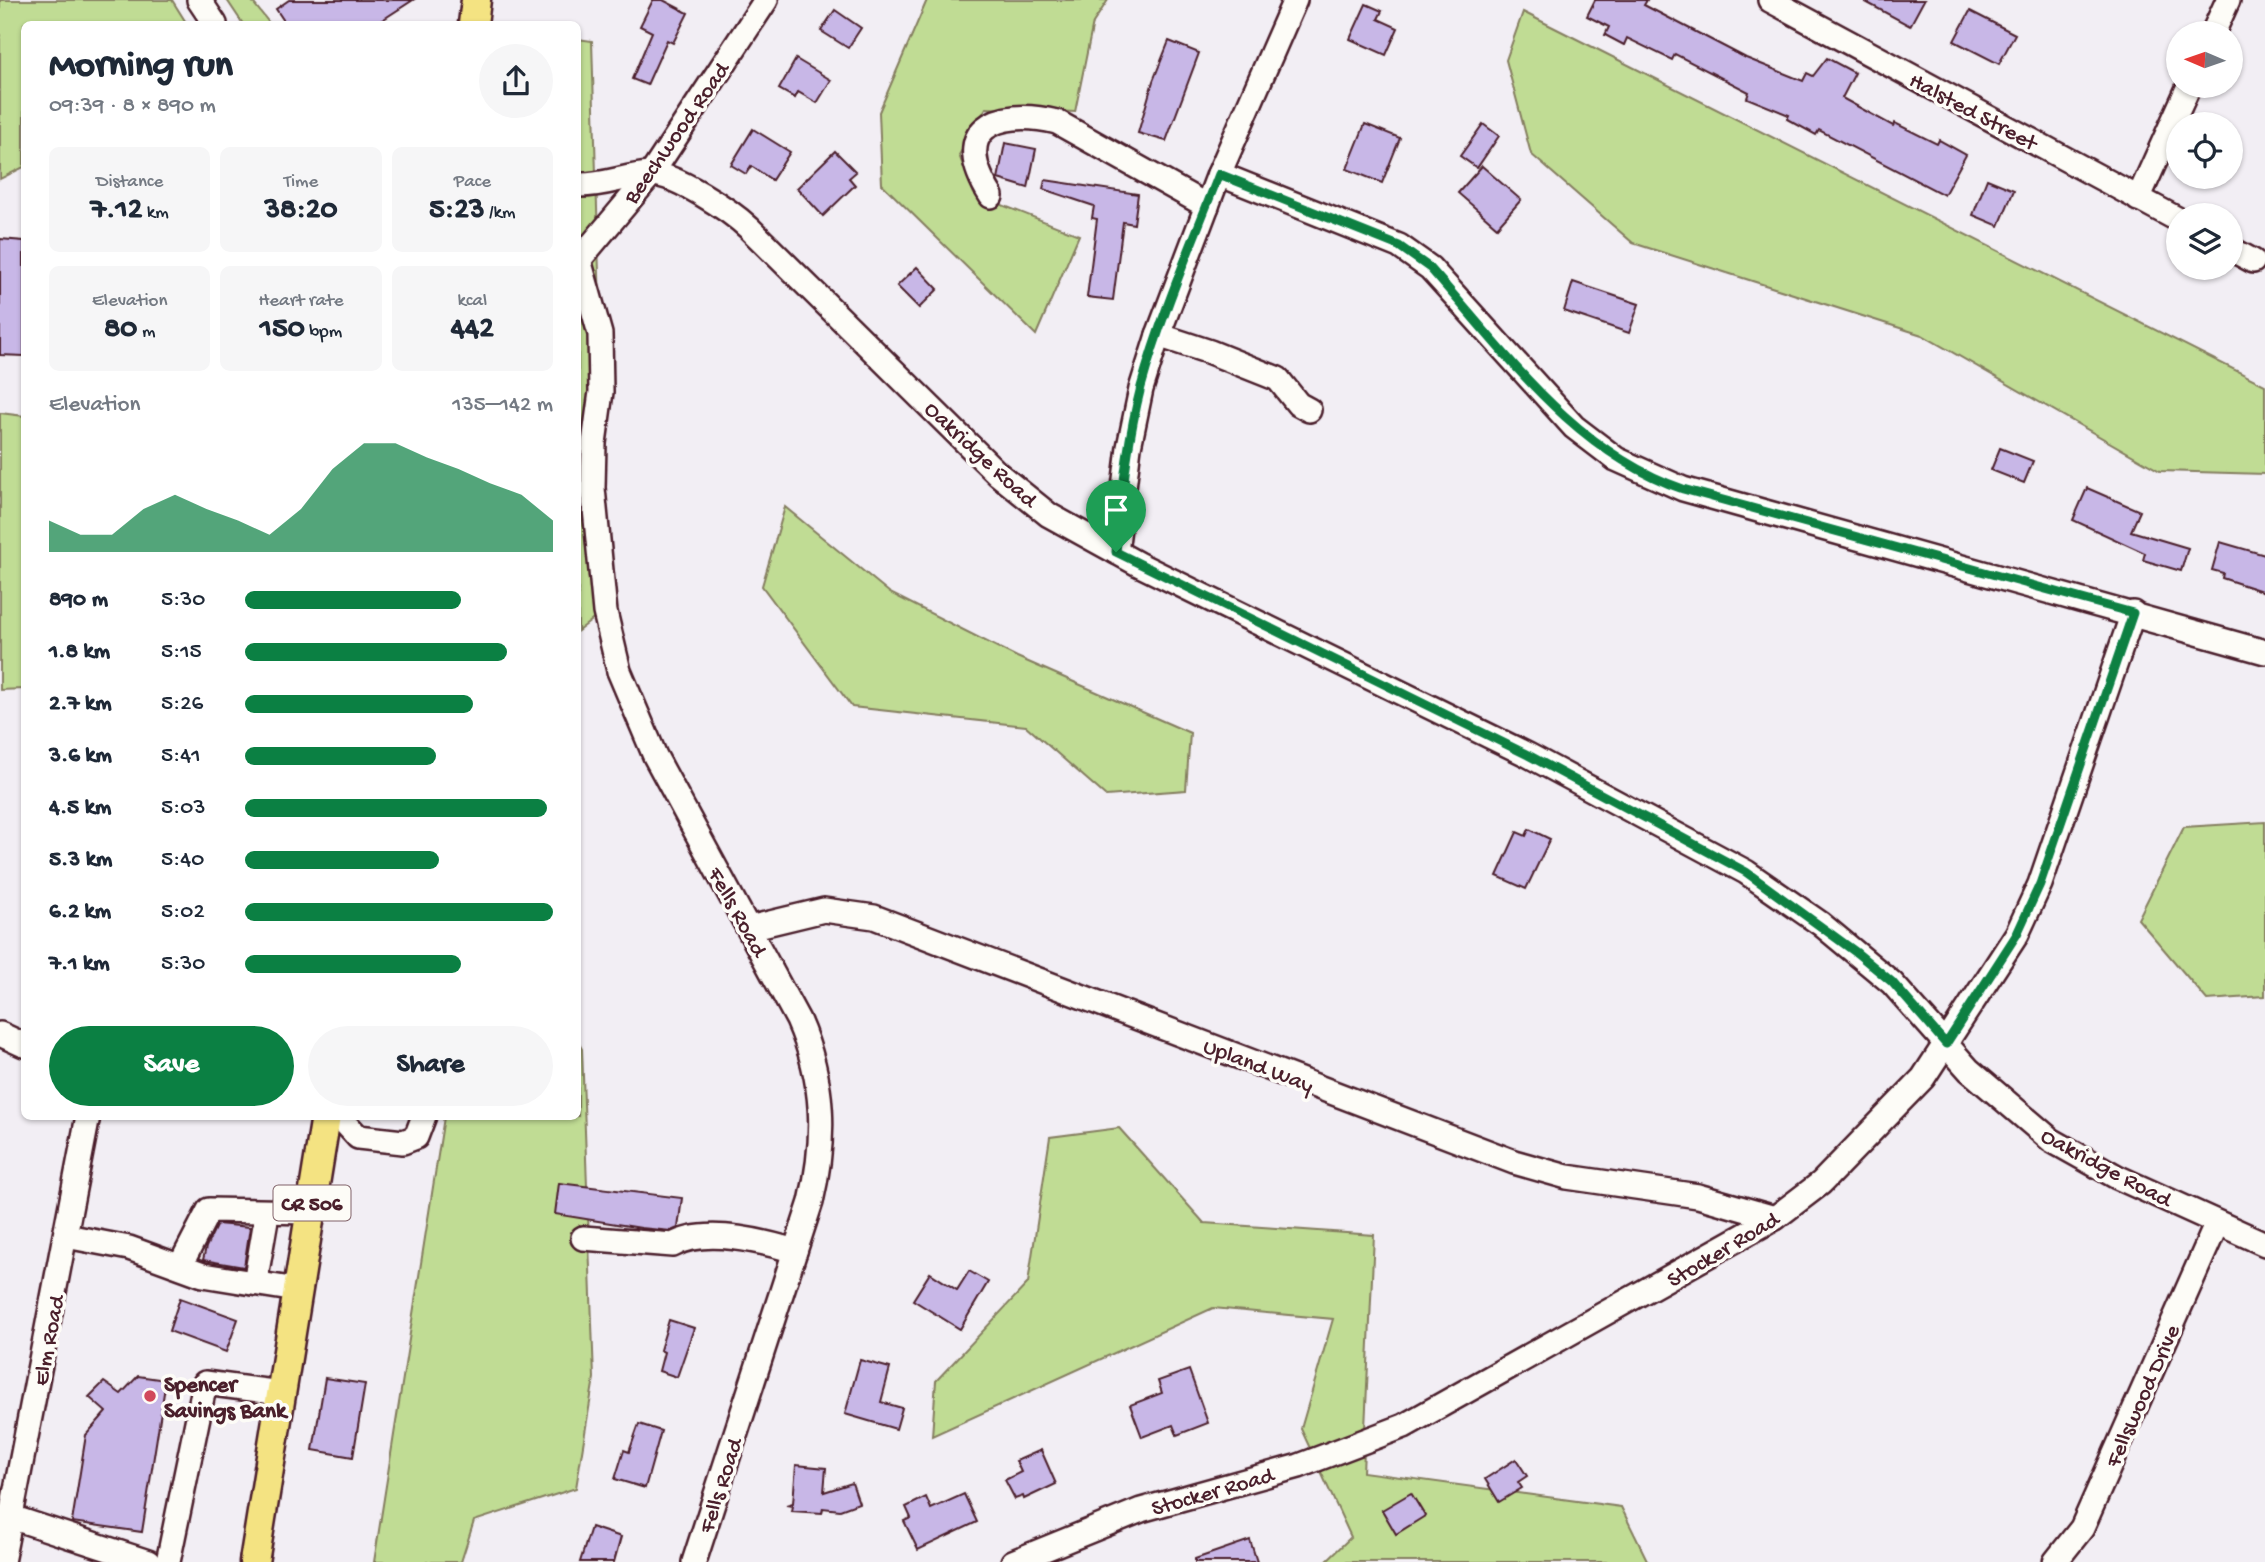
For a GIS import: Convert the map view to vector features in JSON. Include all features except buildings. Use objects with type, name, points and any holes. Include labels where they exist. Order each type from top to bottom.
[{"type":"main road","points":[[473,21],[476,0]]},
{"type":"main road","name":"CR 506","points":[[254,1562],[325,1120]]},
{"type":"street","points":[[199,0],[213,21]]},
{"type":"street","name":"Beechwood Road","points":[[581,255],[652,173],[766,0]]},
{"type":"street","points":[[1116,552],[1129,447],[1141,388],[1158,335],[1219,174],[1296,0]]},
{"type":"street","name":"Halsted Street","points":[[1770,0],[1807,9],[2166,213]]},
{"type":"street","points":[[2218,21],[2228,0]]},
{"type":"street","points":[[2138,199],[2184,98]]},
{"type":"street","points":[[991,196],[978,176],[972,155],[975,141],[985,129],[1014,116],[1057,122],[1207,206]]},
{"type":"street","points":[[581,185],[652,173]]},
{"type":"street","name":"Oakridge Road","points":[[652,173],[700,192],[736,215],[998,474],[1049,514],[1116,552],[1528,755],[1746,872],[1857,953],[1892,982],[1969,1070],[2051,1140],[2117,1177],[2265,1244]]},
{"type":"street","points":[[1219,174],[1385,239],[1412,254],[1430,268],[1574,427],[1637,471],[1683,489],[2265,652]]},
{"type":"street","points":[[2243,256],[2253,261]]},
{"type":"street","name":"Fells Road","points":[[581,268],[600,334],[601,392],[594,443],[593,488],[603,593],[611,642],[641,728],[798,1020],[819,1087],[822,1111],[820,1158],[811,1202],[694,1562]]},
{"type":"street","points":[[1158,335],[1278,379],[1298,404],[1309,410]]},
{"type":"street","name":"Stocker Road","points":[[1013,1562],[1141,1510],[1299,1466],[1404,1426],[1775,1218],[1821,1183],[1923,1078],[2017,934],[2040,884],[2133,613]]},
{"type":"street","name":"Upland Way","points":[[749,928],[824,911],[874,917],[1504,1159],[1567,1177],[1698,1196],[1775,1218]]},
{"type":"street","points":[[0,1034],[21,1044]]},
{"type":"street","name":"Elm Road","points":[[2,1562],[87,1120]]},
{"type":"street","points":[[343,1120],[358,1137],[403,1142],[416,1137],[423,1127],[424,1120]]},
{"type":"street","points":[[180,1266],[209,1210],[267,1214],[310,1212]]},
{"type":"street","points":[[254,1283],[267,1214]]},
{"type":"street","name":"Fellswood Drive","points":[[2055,1562],[2082,1528],[2217,1223]]},
{"type":"street","points":[[66,1236],[129,1248],[203,1275],[297,1290]]},
{"type":"street","points":[[583,1238],[673,1245],[685,1238],[754,1238],[794,1251]]},
{"type":"street","points":[[168,1562],[205,1383],[281,1393]]},
{"type":"street","points":[[11,1517],[148,1562]]},
{"type":"green space","points":[[0,0],[172,0],[185,21],[21,21],[21,168],[0,179]]},
{"type":"green space","points":[[227,0],[251,0],[268,21],[241,21]]},
{"type":"green space","points":[[927,0],[1108,0],[1093,23],[1075,112],[986,108],[959,155],[974,194],[1079,235],[1036,335],[882,184],[879,112]]},
{"type":"green space","points":[[1523,12],[2265,385],[2265,474],[2160,471],[1922,335],[1633,243],[1531,154],[1506,60]]},
{"type":"green space","points":[[581,39],[592,41],[609,607],[581,629]]},
{"type":"green space","points":[[0,413],[21,416],[21,689],[0,690]]},
{"type":"green space","points":[[785,507],[890,593],[1017,657],[1190,733],[1186,790],[1106,796],[1026,726],[852,707],[762,586]]},
{"type":"green space","points":[[2265,822],[2265,996],[2207,1000],[2138,919],[2184,827]]},
{"type":"green space","points":[[581,1047],[594,1378],[576,1488],[474,1521],[461,1562],[374,1562],[444,1120],[581,1120]]},
{"type":"green space","points":[[1119,1128],[1204,1223],[1374,1235],[1363,1472],[1621,1507],[1648,1562],[1325,1562],[1351,1537],[1301,1429],[1333,1319],[1213,1308],[932,1436],[936,1381],[1028,1283],[1050,1137]]},
{"type":"place","name":"Spencer Savings Bank","points":[[150,1396]]},
{"type":"route","points":[[1219,174],[1385,239],[1412,254],[1430,268],[1574,427],[1594,444],[1637,471],[1683,489],[2133,613],[2040,884],[2017,934],[1946,1044],[1892,982],[1821,924],[1746,872],[1528,755],[1116,552],[1129,447],[1141,388],[1158,335],[1219,174]]}]
